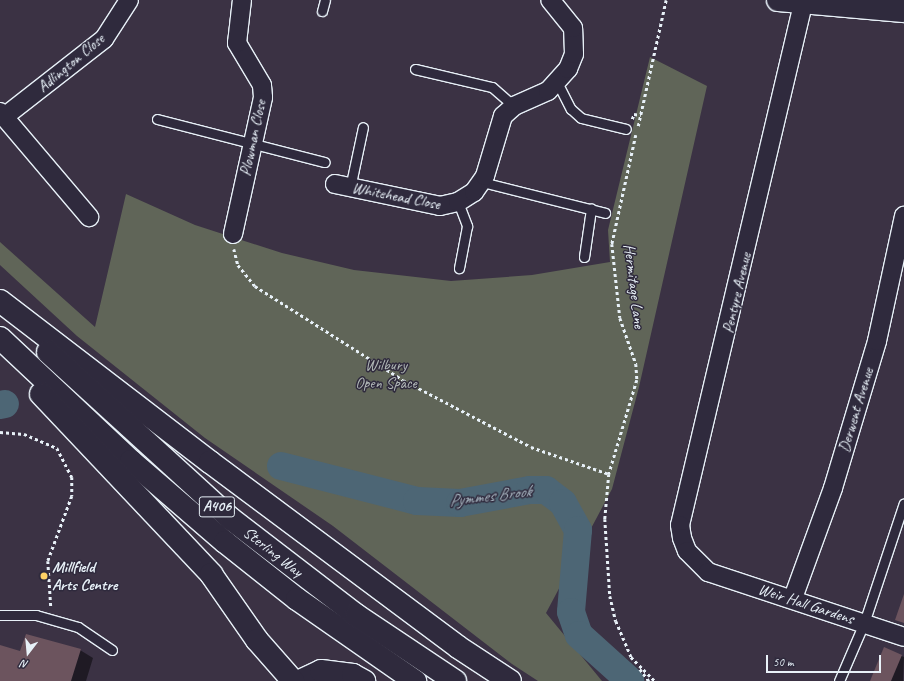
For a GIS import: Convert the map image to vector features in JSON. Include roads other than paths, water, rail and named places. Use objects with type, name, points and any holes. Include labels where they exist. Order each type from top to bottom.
[{"type":"main road","points":[[778,0],[803,4],[904,11]]},
{"type":"main road","points":[[0,301],[210,462],[458,646],[510,681]]},
{"type":"main road","name":"Sterling Way","points":[[0,306],[231,519],[356,614],[455,681]]},
{"type":"main road","name":"Sterling Way","points":[[0,338],[131,461],[225,542],[304,604],[415,681]]},
{"type":"main road","points":[[0,350],[211,574],[257,640],[293,681]]},
{"type":"main road","points":[[300,681],[322,671],[353,675],[364,681]]},
{"type":"street","name":"Adlington Close","points":[[89,217],[2,114],[104,39],[129,0]]},
{"type":"street","name":"Plowman Close","points":[[234,239],[251,143],[262,102],[262,85],[237,42],[242,0]]},
{"type":"street","points":[[482,182],[498,126],[514,106],[558,84],[568,69],[575,40],[565,14],[550,0]]},
{"type":"street","name":"Pentyre Avenue","points":[[708,572],[687,551],[680,525],[803,4]]},
{"type":"street","name":"Whitehead Close","points":[[343,186],[426,205],[458,202],[482,182]]},
{"type":"street","name":"Derwent Avenue","points":[[793,598],[833,488],[877,341],[904,216]]},
{"type":"street","name":"Weir Hall Gardens","points":[[708,572],[793,598],[904,637]]},
{"type":"lane","points":[[322,11],[325,0]]},
{"type":"lane","points":[[415,69],[492,86],[514,106]]},
{"type":"lane","points":[[558,84],[571,109],[581,118],[626,129]]},
{"type":"lane","points":[[157,119],[325,162]]},
{"type":"lane","points":[[343,186],[363,127]]},
{"type":"lane","points":[[482,182],[605,213]]},
{"type":"lane","points":[[458,202],[467,226],[459,268]]},
{"type":"lane","points":[[584,257],[592,209]]},
{"type":"lane","points":[[838,681],[864,623],[904,503]]},
{"type":"lane","points":[[0,615],[36,615],[78,627],[112,650]]},
{"type":"waterway","name":"Pymmes Brook","points":[[0,405],[5,404]]},
{"type":"waterway","name":"Pymmes Brook","points":[[281,466],[417,501],[460,503],[530,490],[546,490],[563,503],[578,530],[571,612],[579,635],[630,681]]},
{"type":"place","name":"Millfield Arts Centre","points":[[44,576]]},
{"type":"park label","name":"Wilbury Open Space","points":[[386,374]]}]
